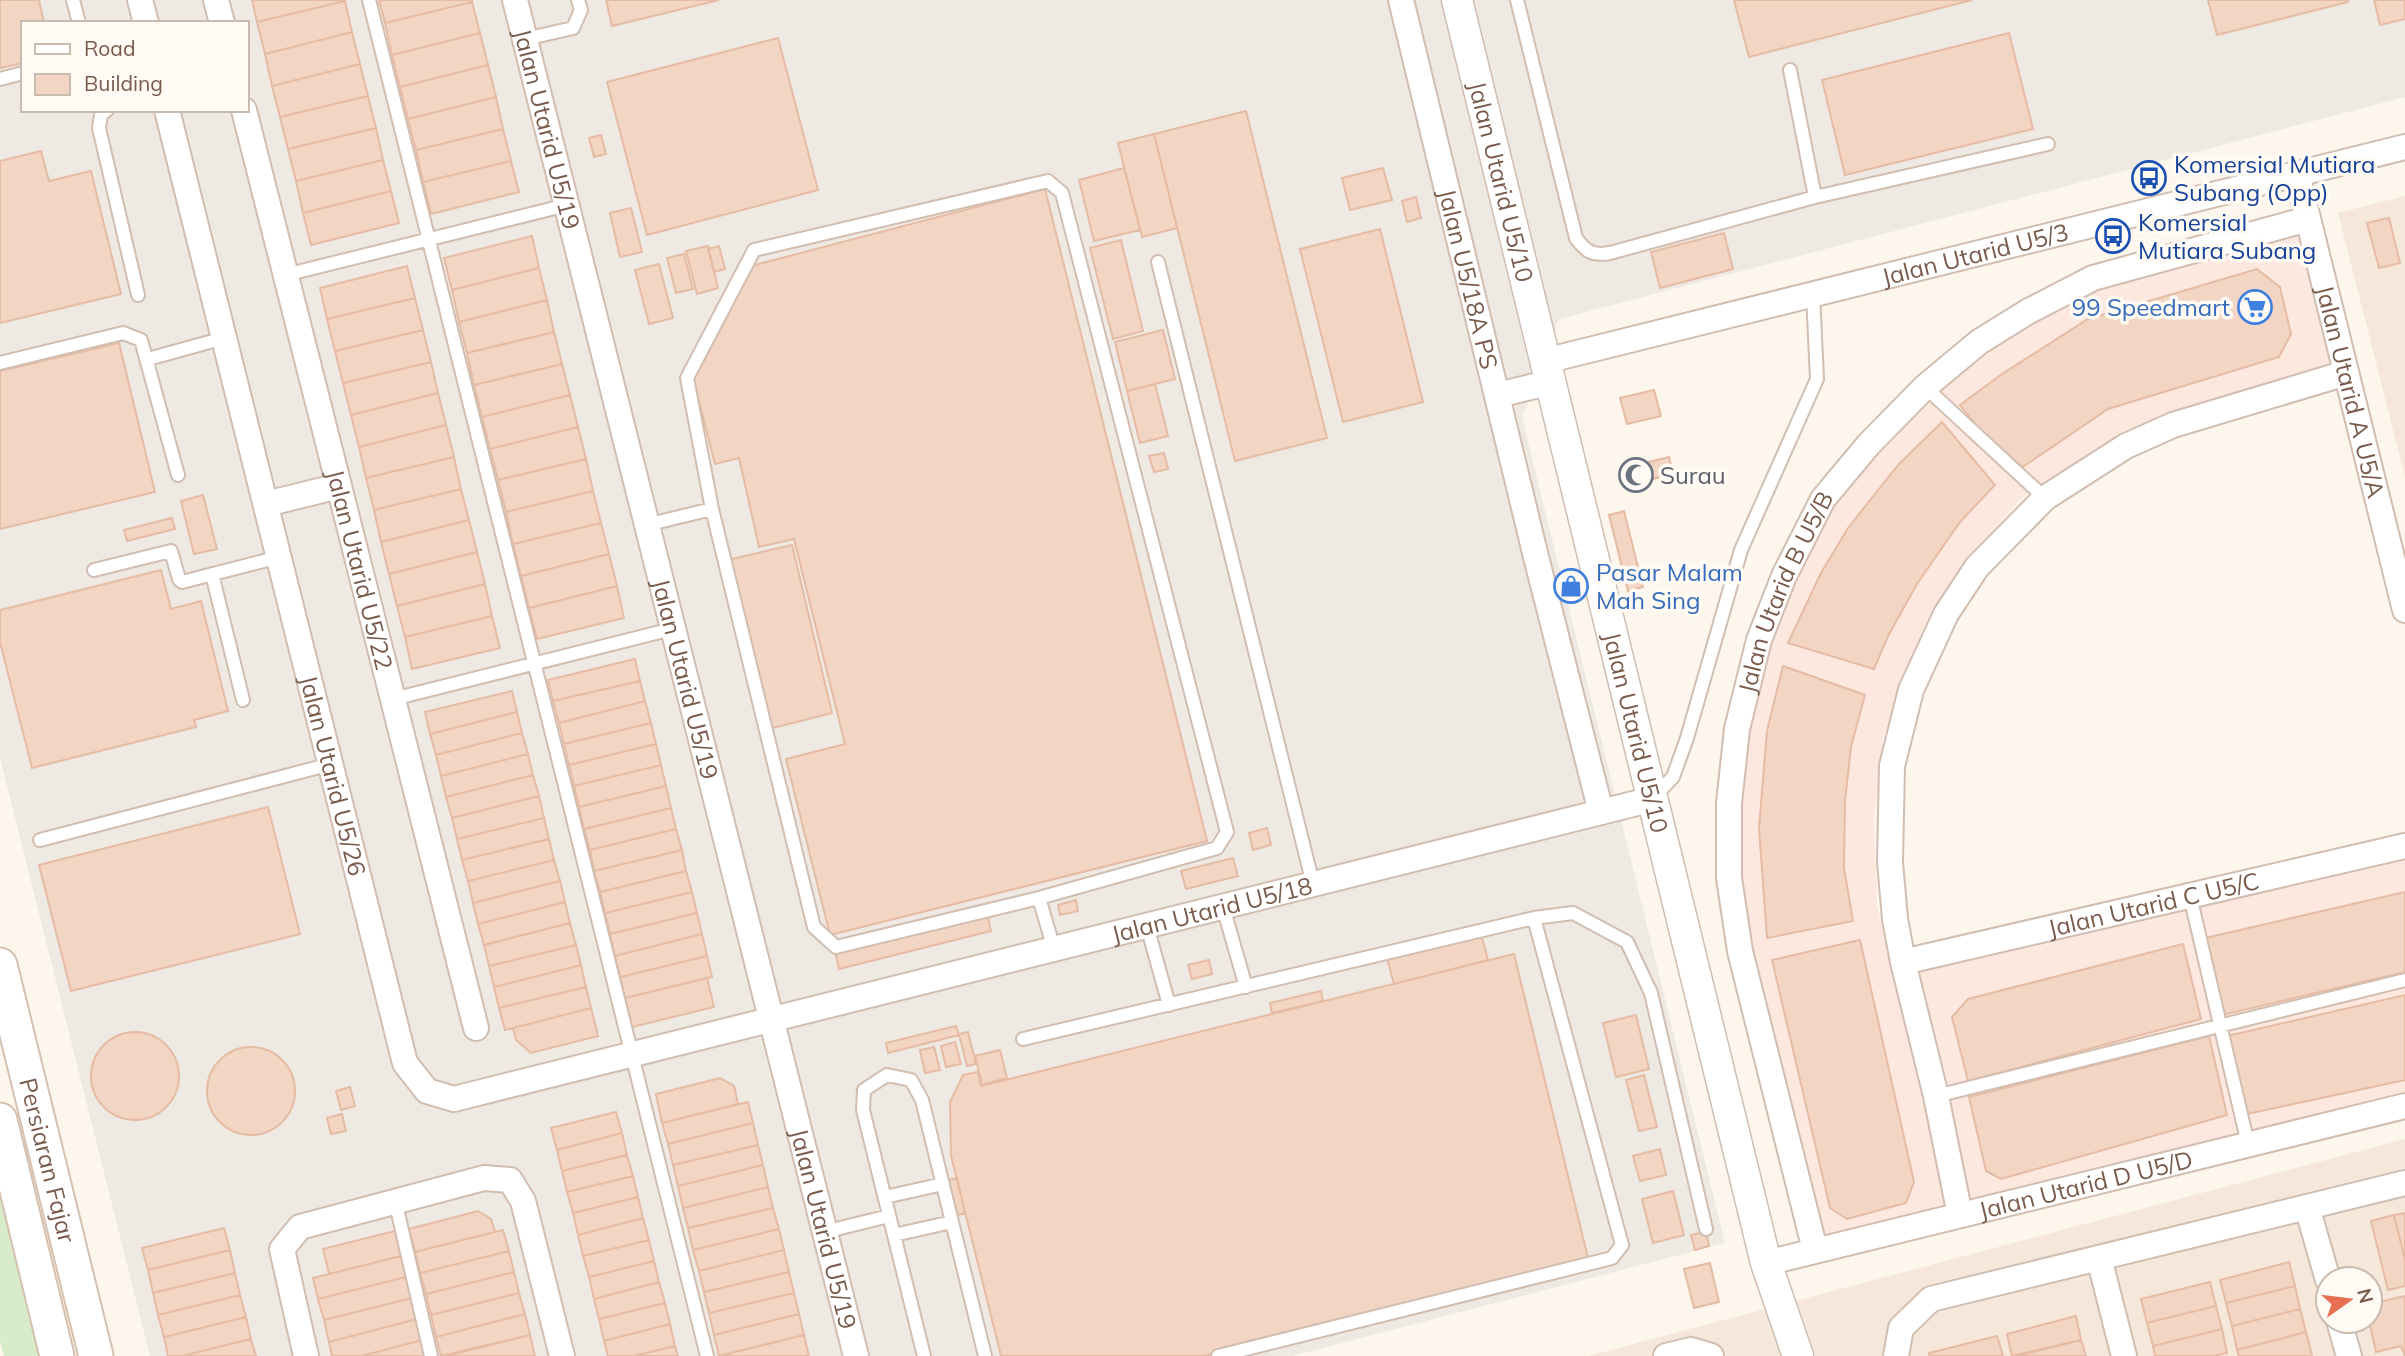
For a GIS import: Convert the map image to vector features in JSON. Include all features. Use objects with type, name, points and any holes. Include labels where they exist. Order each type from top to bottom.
[{"type":"main road","name":"Persiaran Fajar","points":[[0,965],[10,1051],[96,1356]]},
{"type":"main road","name":"Persiaran Fajar","points":[[0,1120],[58,1356]]},
{"type":"street","points":[[140,0],[145,21]]},
{"type":"street","points":[[216,0],[221,21]]},
{"type":"street","name":"Jalan Utarid U5/19","points":[[516,0],[856,1356]]},
{"type":"street","name":"Jalan U5/18A PS","points":[[1401,0],[1536,557],[1601,812]]},
{"type":"street","name":"Jalan Utarid U5/10","points":[[1457,0],[1766,1263],[1798,1356]]},
{"type":"street","name":"Jalan Utarid U5/26","points":[[168,112],[405,1063],[427,1091],[454,1099],[771,1020]]},
{"type":"street","name":"Jalan Utarid U5/22","points":[[244,112],[476,1028]]},
{"type":"street","name":"Jalan Utarid U5/3","points":[[1497,395],[1548,371],[1813,294],[2405,147]]},
{"type":"street","name":"Jalan Utarid A U5/A","points":[[2297,174],[2405,610]]},
{"type":"street","name":"Jalan Utarid B U5/B","points":[[1815,1251],[1741,951],[1729,878],[1729,803],[1737,729],[1759,640],[1784,576],[1824,499],[1870,444],[1925,387],[1979,342],[2029,311],[2093,278],[2308,219]]},
{"type":"street","points":[[1960,1215],[1895,919],[1890,862],[1892,766],[1911,690],[1946,614],[1977,567],[2045,498],[2126,446],[2173,425],[2346,373]]},
{"type":"street","points":[[266,504],[339,486]]},
{"type":"street","name":"Jalan Utarid U5/18","points":[[771,1020],[1653,799]]},
{"type":"street","name":"Jalan Utarid C U5/C","points":[[1903,962],[2405,846]]},
{"type":"street","name":"Jalan Utarid D U5/D","points":[[1766,1263],[2405,1106]]},
{"type":"street","points":[[306,1356],[282,1249],[300,1227],[484,1178],[510,1180],[523,1201],[562,1356]]},
{"type":"street","points":[[1895,1354],[1901,1328],[1931,1299],[2405,1183]]},
{"type":"street","points":[[2307,1207],[2324,1265]]},
{"type":"street","points":[[2099,1258],[2124,1356]]},
{"type":"street","points":[[2343,1335],[2349,1356]]},
{"type":"street","points":[[1666,1356],[1701,1353]]},
{"type":"lane","points":[[73,0],[78,21]]},
{"type":"lane","points":[[369,0],[708,1356]]},
{"type":"lane","points":[[525,39],[573,28],[581,10],[578,0]]},
{"type":"lane","points":[[1517,0],[1576,238],[1585,250],[1596,255],[1815,197],[2048,144]]},
{"type":"lane","points":[[1790,70],[1815,197]]},
{"type":"lane","points":[[0,79],[21,74]]},
{"type":"lane","points":[[105,112],[101,115],[99,128],[138,295]]},
{"type":"lane","points":[[1048,181],[1062,193],[1227,832],[1217,848],[1039,898],[836,947],[814,927],[712,509],[687,378],[754,250],[1048,181]]},
{"type":"lane","points":[[285,275],[566,205]]},
{"type":"lane","points":[[1158,262],[1313,884]]},
{"type":"lane","points":[[1653,799],[1673,777],[1741,550],[1816,379],[1813,294]]},
{"type":"lane","points":[[0,363],[123,333],[141,340],[178,475]]},
{"type":"lane","points":[[148,359],[224,338]]},
{"type":"lane","points":[[1925,387],[2045,498]]},
{"type":"lane","points":[[646,525],[712,509]]},
{"type":"lane","points":[[93,570],[168,550],[173,554],[180,582],[279,557]]},
{"type":"lane","points":[[212,574],[243,700]]},
{"type":"lane","points":[[393,699],[672,629]]},
{"type":"lane","points":[[40,840],[331,764]]},
{"type":"lane","points":[[2190,895],[2248,1144]]},
{"type":"lane","points":[[1039,898],[1054,949]]},
{"type":"lane","points":[[1223,907],[1246,987]]},
{"type":"lane","points":[[1023,1039],[1534,918],[1573,913],[1627,942],[1651,993],[1706,1229]]},
{"type":"lane","points":[[1218,1356],[1612,1258],[1622,1245],[1534,918]]},
{"type":"lane","points":[[1147,926],[1169,1005]]},
{"type":"lane","points":[[1936,1096],[2405,980]]},
{"type":"lane","points":[[924,1356],[863,1110],[864,1090],[887,1075],[911,1080],[922,1100],[985,1356]]},
{"type":"lane","points":[[885,1197],[943,1184]]},
{"type":"lane","points":[[395,1200],[431,1356]]},
{"type":"lane","points":[[824,1232],[890,1216]]},
{"type":"lane","points":[[894,1235],[952,1222]]},
{"type":"shaded area","points":[[0,0],[2405,0],[2405,97],[1559,319],[1522,417],[1725,1243],[1292,1356],[150,1356],[0,758]]},
{"type":"shaded area","points":[[2405,196],[2405,477],[2338,213]]},
{"type":"shaded area","points":[[2302,233],[2333,367],[2125,430],[2021,498],[1964,563],[1932,612],[1883,738],[1874,819],[1877,907],[1894,978],[2405,858],[2405,1092],[1824,1239],[1752,958],[1739,877],[1739,802],[1747,730],[1768,649],[1792,580],[1830,506],[1924,401],[1985,349],[2093,287]]},
{"type":"shaded area","points":[[2405,1139],[2405,1356],[1588,1356]]},
{"type":"green space","points":[[0,1194],[42,1356],[4,1356],[0,1341]]},
{"type":"building","points":[[0,0],[39,0],[44,21],[21,21],[21,63],[0,68]]},
{"type":"building","points":[[252,0],[345,0],[345,1],[257,22]]},
{"type":"building","points":[[379,0],[472,0],[472,2],[385,23]]},
{"type":"building","points":[[606,0],[719,0],[612,26]]},
{"type":"building","points":[[1734,0],[1972,0],[1749,57]]},
{"type":"building","points":[[2208,0],[2348,0],[2348,2],[2217,35]]},
{"type":"building","points":[[2374,0],[2405,0],[2405,19],[2380,25]]},
{"type":"building","points":[[345,1],[352,32],[265,54],[257,22]]},
{"type":"building","points":[[472,2],[480,33],[392,55],[385,23]]},
{"type":"building","points":[[352,32],[360,64],[272,86],[265,54]]},
{"type":"building","points":[[480,33],[488,65],[400,87],[392,55]]},
{"type":"building","points":[[2009,33],[2033,129],[1845,175],[1822,80]]},
{"type":"building","points":[[778,38],[818,190],[647,235],[607,82]]},
{"type":"building","points":[[360,64],[368,96],[280,117],[272,86]]},
{"type":"building","points":[[488,65],[496,97],[408,119],[400,87]]},
{"type":"building","points":[[368,96],[376,128],[288,149],[280,117]]},
{"type":"building","points":[[496,97],[503,129],[416,150],[408,119]]},
{"type":"building","points":[[1246,111],[1327,438],[1235,461],[1154,134]]},
{"type":"building","points":[[376,128],[383,160],[296,181],[288,149]]},
{"type":"building","points":[[503,129],[511,161],[423,182],[416,150]]},
{"type":"building","points":[[1154,134],[1177,228],[1142,237],[1118,143]]},
{"type":"building","points":[[601,135],[606,154],[594,157],[589,138]]},
{"type":"building","points":[[41,151],[49,181],[91,171],[121,294],[0,323],[0,161]]},
{"type":"building","points":[[383,160],[391,191],[303,213],[296,181]]},
{"type":"building","points":[[511,161],[519,192],[431,214],[423,182]]},
{"type":"building","points":[[1124,168],[1140,230],[1094,241],[1079,180]]},
{"type":"building","points":[[1383,168],[1392,200],[1350,210],[1342,178]]},
{"type":"building","points":[[1045,189],[1207,841],[830,935],[786,759],[845,744],[794,539],[759,547],[739,458],[715,464],[692,374],[751,266]]},
{"type":"building","points":[[391,191],[399,223],[311,245],[303,213]]},
{"type":"building","points":[[1416,197],[1421,218],[1407,222],[1402,201]]},
{"type":"building","points":[[631,208],[642,252],[620,257],[610,213]]},
{"type":"building","points":[[2389,218],[2400,263],[2379,268],[2367,223]]},
{"type":"building","points":[[1380,229],[1423,402],[1343,422],[1300,249]]},
{"type":"building","points":[[1724,233],[1733,269],[1660,288],[1651,252]]},
{"type":"building","points":[[532,236],[539,268],[452,290],[444,258]]},
{"type":"building","points":[[1121,240],[1143,331],[1113,339],[1090,248]]},
{"type":"building","points":[[708,246],[718,288],[697,294],[686,251]]},
{"type":"building","points":[[719,246],[725,269],[714,272],[708,249]]},
{"type":"building","points":[[684,254],[693,289],[676,293],[667,258]]},
{"type":"building","points":[[659,264],[673,318],[649,324],[635,270]]},
{"type":"building","points":[[407,266],[415,298],[327,319],[320,288]]},
{"type":"building","points":[[539,268],[547,300],[459,322],[452,290]]},
{"type":"building","points":[[2257,269],[2280,287],[2291,334],[2279,357],[2108,409],[2014,473],[1960,405],[2002,374],[2088,319]]},
{"type":"building","points":[[415,298],[423,330],[335,351],[327,319]]},
{"type":"building","points":[[547,300],[554,332],[467,353],[459,322]]},
{"type":"building","points":[[423,330],[431,362],[343,383],[335,351]]},
{"type":"building","points":[[1163,330],[1175,379],[1127,391],[1115,342]]},
{"type":"building","points":[[554,332],[562,364],[474,385],[467,353]]},
{"type":"building","points":[[119,343],[155,492],[0,529],[0,371]]},
{"type":"building","points":[[431,362],[438,393],[351,415],[343,383]]},
{"type":"building","points":[[562,364],[570,395],[482,417],[474,385]]},
{"type":"building","points":[[1155,384],[1168,436],[1140,443],[1127,391]]},
{"type":"building","points":[[1654,390],[1661,416],[1627,424],[1620,398]]},
{"type":"building","points":[[438,393],[446,425],[359,447],[351,415]]},
{"type":"building","points":[[570,395],[578,427],[490,449],[482,417]]},
{"type":"building","points":[[1942,422],[1995,485],[1960,522],[1917,584],[1888,636],[1874,669],[1788,643],[1821,573],[1848,528],[1899,464]]},
{"type":"building","points":[[446,425],[454,457],[366,478],[359,447]]},
{"type":"building","points":[[578,427],[586,459],[498,480],[490,449]]},
{"type":"building","points":[[1164,453],[1168,469],[1154,472],[1149,456]]},
{"type":"building","points":[[454,457],[461,489],[374,510],[366,478]]},
{"type":"building","points":[[1669,457],[1673,474],[1629,485],[1625,468]]},
{"type":"building","points":[[586,459],[593,491],[506,512],[498,480]]},
{"type":"building","points":[[461,489],[469,520],[381,542],[374,510]]},
{"type":"building","points":[[593,491],[601,523],[513,544],[506,512]]},
{"type":"building","points":[[203,495],[217,549],[194,554],[181,501]]},
{"type":"building","points":[[1624,511],[1643,587],[1628,591],[1609,515]]},
{"type":"building","points":[[172,518],[175,529],[127,541],[124,530]]},
{"type":"building","points":[[469,520],[477,552],[389,574],[381,542]]},
{"type":"building","points":[[601,523],[609,554],[521,576],[513,544]]},
{"type":"building","points":[[792,545],[832,713],[769,729],[728,560]]},
{"type":"building","points":[[477,552],[485,584],[397,606],[389,574]]},
{"type":"building","points":[[609,554],[617,586],[529,608],[521,576]]},
{"type":"building","points":[[161,570],[171,609],[201,601],[228,711],[194,720],[196,727],[32,768],[0,642],[0,610]]},
{"type":"building","points":[[485,584],[492,616],[405,637],[397,606]]},
{"type":"building","points":[[617,586],[624,618],[537,639],[529,608]]},
{"type":"building","points":[[492,616],[500,648],[412,669],[405,637]]},
{"type":"building","points":[[635,659],[640,681],[553,701],[548,680]]},
{"type":"building","points":[[1783,666],[1865,695],[1851,747],[1845,801],[1844,868],[1853,921],[1767,938],[1759,828],[1767,731]]},
{"type":"building","points":[[640,681],[645,701],[559,723],[553,701]]},
{"type":"building","points":[[512,691],[517,712],[430,734],[425,712]]},
{"type":"building","points":[[645,701],[651,723],[564,744],[559,723]]},
{"type":"building","points":[[517,712],[522,733],[436,755],[430,734]]},
{"type":"building","points":[[651,723],[656,744],[569,765],[564,744]]},
{"type":"building","points":[[522,733],[528,754],[441,776],[436,755]]},
{"type":"building","points":[[656,744],[661,765],[574,786],[569,765]]},
{"type":"building","points":[[528,754],[533,775],[446,797],[441,776]]},
{"type":"building","points":[[661,765],[666,786],[579,807],[574,786]]},
{"type":"building","points":[[533,775],[539,796],[452,818],[446,797]]},
{"type":"building","points":[[666,786],[671,808],[584,829],[579,807]]},
{"type":"building","points":[[539,796],[544,818],[457,839],[452,818]]},
{"type":"building","points":[[268,807],[300,934],[71,991],[39,865]]},
{"type":"building","points":[[671,808],[676,829],[590,850],[584,829]]},
{"type":"building","points":[[544,818],[549,839],[462,860],[457,839]]},
{"type":"building","points":[[1267,828],[1271,845],[1253,850],[1249,833]]},
{"type":"building","points":[[676,829],[682,850],[594,871],[590,850]]},
{"type":"building","points":[[549,839],[554,860],[468,881],[462,860]]},
{"type":"building","points":[[682,850],[686,871],[600,892],[594,871]]},
{"type":"building","points":[[1233,858],[1238,876],[1186,889],[1181,871]]},
{"type":"building","points":[[554,860],[560,881],[473,903],[468,881]]},
{"type":"building","points":[[686,871],[692,892],[605,913],[600,892]]},
{"type":"building","points":[[560,881],[565,902],[478,924],[473,903]]},
{"type":"building","points":[[692,892],[697,913],[610,934],[605,913]]},
{"type":"building","points":[[2405,892],[2405,972],[2222,1015],[2205,938]]},
{"type":"building","points":[[1076,900],[1078,911],[1060,915],[1058,905]]},
{"type":"building","points":[[565,902],[570,923],[484,945],[478,924]]},
{"type":"building","points":[[697,913],[702,934],[615,956],[610,934]]},
{"type":"building","points":[[987,914],[991,931],[839,969],[835,951]]},
{"type":"building","points":[[570,923],[576,945],[489,966],[484,945]]},
{"type":"building","points":[[702,934],[707,956],[620,977],[615,956]]},
{"type":"building","points":[[1481,934],[1488,960],[1394,984],[1387,958]]},
{"type":"building","points":[[1860,940],[1914,1182],[1906,1203],[1847,1219],[1830,1208],[1772,960]]},
{"type":"building","points":[[2183,944],[2201,1019],[1968,1081],[1952,1017],[1968,999]]},
{"type":"building","points":[[576,945],[581,965],[494,987],[489,966]]},
{"type":"building","points":[[1514,954],[1589,1262],[1204,1356],[1001,1356],[951,1156],[950,1102],[963,1075],[978,1072],[981,1086]]},
{"type":"building","points":[[707,956],[712,977],[625,998],[620,977]]},
{"type":"building","points":[[1209,960],[1212,974],[1192,979],[1188,965]]},
{"type":"building","points":[[581,965],[586,987],[499,1008],[494,987]]},
{"type":"building","points":[[707,978],[714,1007],[632,1027],[625,998]]},
{"type":"building","points":[[586,987],[591,1008],[505,1030],[499,1008]]},
{"type":"building","points":[[1321,991],[1323,1001],[1272,1013],[1270,1003]]},
{"type":"building","points":[[2405,995],[2405,1080],[2247,1114],[2227,1036]]},
{"type":"building","points":[[591,1008],[598,1036],[531,1053],[516,1040],[513,1028]]},
{"type":"building","points":[[1636,1015],[1649,1069],[1616,1077],[1603,1023]]},
{"type":"building","points":[[956,1026],[959,1035],[888,1053],[886,1043]]},
{"type":"building","points":[[135,1032],[160,1039],[172,1051],[179,1076],[172,1101],[160,1113],[135,1120],[110,1113],[98,1101],[91,1076],[98,1051],[110,1039]]},
{"type":"building","points":[[968,1032],[976,1064],[967,1066],[959,1034]]},
{"type":"building","points":[[2209,1036],[2227,1115],[2001,1179],[1986,1171],[1969,1097]]},
{"type":"building","points":[[955,1042],[961,1064],[946,1067],[941,1046]]},
{"type":"building","points":[[251,1047],[276,1054],[288,1066],[295,1091],[288,1116],[276,1128],[251,1135],[226,1128],[214,1116],[207,1091],[214,1066],[226,1054]]},
{"type":"building","points":[[934,1047],[940,1070],[925,1073],[920,1050]]},
{"type":"building","points":[[1000,1050],[1007,1078],[982,1085],[975,1056]]},
{"type":"building","points":[[1644,1075],[1657,1127],[1639,1131],[1626,1080]]},
{"type":"building","points":[[720,1078],[734,1086],[738,1104],[662,1123],[656,1094]]},
{"type":"building","points":[[350,1087],[355,1106],[341,1110],[336,1091]]},
{"type":"building","points":[[748,1102],[753,1123],[668,1144],[662,1123]]},
{"type":"building","points":[[616,1112],[622,1133],[557,1150],[551,1128]]},
{"type":"building","points":[[342,1114],[346,1131],[331,1134],[327,1118]]},
{"type":"building","points":[[753,1123],[758,1145],[673,1165],[668,1144]]},
{"type":"building","points":[[622,1133],[627,1155],[562,1171],[557,1150]]},
{"type":"building","points":[[758,1145],[763,1165],[678,1186],[673,1165]]},
{"type":"building","points":[[1660,1149],[1666,1175],[1640,1181],[1633,1156]]},
{"type":"building","points":[[627,1155],[633,1176],[567,1192],[562,1171]]},
{"type":"building","points":[[763,1165],[768,1187],[683,1208],[678,1186]]},
{"type":"building","points":[[633,1176],[638,1197],[573,1213],[567,1192]]},
{"type":"building","points":[[957,1178],[965,1213],[954,1216],[945,1181]]},
{"type":"building","points":[[768,1187],[773,1208],[688,1228],[683,1208]]},
{"type":"building","points":[[1673,1191],[1684,1235],[1653,1243],[1642,1199]]},
{"type":"building","points":[[638,1197],[643,1218],[578,1235],[573,1213]]},
{"type":"building","points":[[773,1208],[779,1229],[693,1250],[688,1228]]},
{"type":"building","points":[[478,1211],[491,1219],[495,1232],[415,1252],[409,1229]]},
{"type":"building","points":[[2405,1213],[2405,1260],[2394,1215]]},
{"type":"building","points":[[2394,1215],[2405,1260],[2405,1286],[2388,1290],[2371,1221]]},
{"type":"building","points":[[643,1218],[649,1240],[583,1256],[578,1235]]},
{"type":"building","points":[[224,1228],[230,1250],[148,1270],[142,1248]]},
{"type":"building","points":[[779,1229],[784,1250],[699,1271],[693,1250]]},
{"type":"building","points":[[503,1230],[509,1251],[420,1273],[415,1252]]},
{"type":"building","points":[[395,1231],[401,1256],[329,1274],[323,1249]]},
{"type":"building","points":[[1706,1232],[1709,1246],[1695,1250],[1691,1235]]},
{"type":"building","points":[[649,1240],[654,1261],[589,1277],[583,1256]]},
{"type":"building","points":[[230,1250],[235,1273],[153,1293],[148,1270]]},
{"type":"building","points":[[784,1250],[789,1272],[704,1292],[699,1271]]},
{"type":"building","points":[[509,1251],[514,1272],[426,1294],[420,1273]]},
{"type":"building","points":[[401,1256],[406,1277],[318,1299],[313,1278]]},
{"type":"building","points":[[654,1261],[659,1282],[594,1299],[589,1277]]},
{"type":"building","points":[[2289,1262],[2295,1286],[2226,1303],[2220,1280]]},
{"type":"building","points":[[1710,1263],[1719,1302],[1694,1308],[1684,1269]]},
{"type":"building","points":[[514,1272],[519,1293],[431,1315],[426,1294]]},
{"type":"building","points":[[789,1272],[794,1293],[709,1313],[704,1292]]},
{"type":"building","points":[[235,1273],[240,1295],[158,1315],[153,1293]]},
{"type":"building","points":[[406,1277],[412,1298],[324,1320],[318,1299]]},
{"type":"building","points":[[659,1282],[665,1303],[599,1319],[594,1299]]},
{"type":"building","points":[[2210,1282],[2216,1306],[2147,1323],[2141,1299]]},
{"type":"building","points":[[2295,1286],[2300,1309],[2232,1326],[2226,1303]]},
{"type":"building","points":[[519,1293],[525,1314],[436,1337],[431,1315]]},
{"type":"building","points":[[794,1293],[799,1314],[714,1335],[709,1313]]},
{"type":"building","points":[[240,1295],[246,1317],[164,1337],[158,1315]]},
{"type":"building","points":[[2405,1296],[2405,1356],[2401,1346],[2376,1352],[2372,1335],[2384,1335],[2384,1301]]},
{"type":"building","points":[[412,1298],[417,1319],[329,1342],[324,1320]]},
{"type":"building","points":[[665,1303],[670,1324],[604,1341],[599,1319]]},
{"type":"building","points":[[2216,1306],[2222,1329],[2153,1346],[2147,1323]]},
{"type":"building","points":[[2300,1309],[2306,1332],[2237,1350],[2232,1326]]},
{"type":"building","points":[[525,1314],[530,1335],[441,1356],[436,1337]]},
{"type":"building","points":[[799,1314],[804,1335],[719,1356],[714,1335]]},
{"type":"building","points":[[2076,1316],[2081,1340],[2012,1356],[2007,1334]]},
{"type":"building","points":[[246,1317],[251,1339],[182,1356],[168,1356],[164,1337]]},
{"type":"building","points":[[417,1319],[423,1340],[361,1356],[332,1356],[329,1342]]},
{"type":"building","points":[[670,1324],[675,1346],[634,1356],[608,1356],[604,1341]]},
{"type":"building","points":[[2222,1329],[2227,1353],[2213,1356],[2155,1356],[2153,1346]]},
{"type":"building","points":[[2306,1332],[2312,1356],[2239,1356],[2237,1350]]},
{"type":"building","points":[[530,1335],[535,1356],[447,1356]]},
{"type":"building","points":[[804,1335],[809,1356],[719,1356]]},
{"type":"building","points":[[1997,1336],[2003,1356],[1929,1356],[1929,1353]]},
{"type":"building","points":[[251,1339],[256,1356],[182,1356]]},
{"type":"building","points":[[423,1340],[427,1356],[361,1356]]},
{"type":"building","points":[[2081,1340],[2086,1356],[2017,1356]]},
{"type":"building","points":[[675,1346],[678,1356],[634,1356]]},
{"type":"place","name":"Komersial Mutiara Subang (Opp)","points":[[2149,178]]},
{"type":"place","name":"Komersial Mutiara Subang","points":[[2113,236]]},
{"type":"place","name":"99 Speedmart","points":[[2255,307]]},
{"type":"place","name":"Surau","points":[[1636,475]]},
{"type":"place","name":"Pasar Malam Mah Sing","points":[[1571,586]]}]
